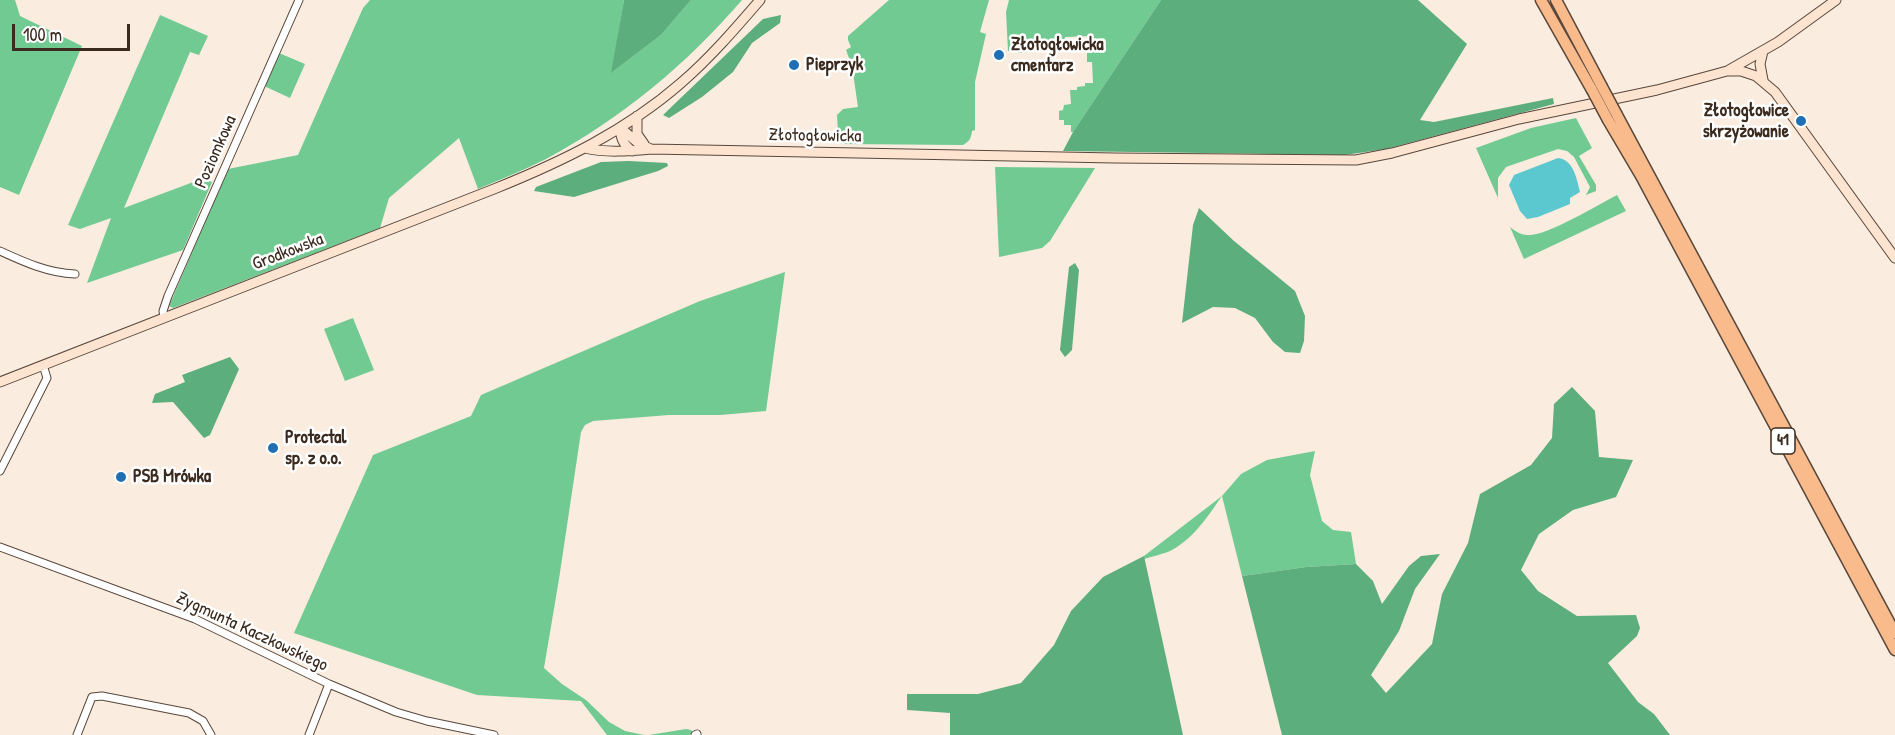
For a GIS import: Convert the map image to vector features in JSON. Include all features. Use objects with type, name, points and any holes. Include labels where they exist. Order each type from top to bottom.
[{"type":"main road","name":"Grodkowska","points":[[0,382],[544,169],[620,128],[681,83],[760,0]]},
{"type":"main road","name":"41","points":[[1541,0],[1596,87]]},
{"type":"main road","name":"41","points":[[1556,0],[1596,87],[1641,176],[1895,650]]},
{"type":"main road","points":[[1727,71],[1795,31],[1836,0]]},
{"type":"main road","points":[[1763,51],[1760,64],[1763,80]]},
{"type":"main road","points":[[1727,71],[1747,72],[1763,80],[1775,92],[1895,258]]},
{"type":"main road","name":"Złotogłowicka","points":[[585,148],[632,151],[651,149],[979,156],[1356,160],[1392,153],[1519,119],[1657,90],[1727,71]]},
{"type":"main road","points":[[637,116],[640,141],[651,149]]},
{"type":"main road","name":"41","points":[[1612,118],[1895,633]]},
{"type":"main road","points":[[620,128],[635,142],[651,149]]},
{"type":"main road","points":[[620,128],[621,139],[632,151]]},
{"type":"street","name":"Poziomkowa","points":[[164,317],[163,311],[168,296],[299,0]]},
{"type":"street","points":[[0,251],[36,267],[62,274],[75,274]]},
{"type":"street","points":[[0,471],[47,378],[43,365]]},
{"type":"street","name":"Zygmunta Kaczkowskiego","points":[[0,547],[195,619],[329,684],[396,712],[494,735]]},
{"type":"street","points":[[309,735],[329,684]]},
{"type":"street","points":[[77,735],[92,697],[102,696],[189,712],[204,721],[211,735]]},
{"type":"green space","points":[[0,0],[15,0],[20,16],[82,46],[19,195],[0,187]]},
{"type":"green space","points":[[370,0],[624,0],[612,72],[661,35],[691,0],[742,0],[721,24],[652,88],[601,126],[546,159],[478,189],[459,138],[389,198],[380,228],[173,308],[169,306],[228,169],[298,155],[363,8]]},
{"type":"green space","points":[[624,0],[691,0],[661,35],[611,73]]},
{"type":"green space","points":[[889,0],[989,0],[980,32],[986,34],[975,82],[975,130],[963,145],[843,144],[838,134],[837,115],[843,109],[858,107],[853,73],[860,72],[858,65],[852,66],[846,50],[851,47],[848,36]]},
{"type":"green space","points":[[1009,0],[1161,0],[1071,132],[1071,125],[1064,125],[1064,120],[1059,120],[1059,111],[1063,110],[1064,105],[1071,104],[1070,90],[1077,90],[1077,87],[1085,86],[1085,83],[1093,83],[1092,62],[1087,62],[1087,53],[1092,53],[1091,36],[1065,37],[1065,41],[1051,41],[1051,46],[1041,46],[1041,42],[1028,42],[1028,52],[1018,53],[1018,46],[1014,46],[1014,51],[1008,51],[1006,12]]},
{"type":"green space","points":[[1161,0],[1418,0],[1467,44],[1420,120],[1434,122],[1553,98],[1554,104],[1386,149],[1345,155],[1063,151],[1073,132]]},
{"type":"green space","points":[[160,15],[208,36],[199,55],[190,52],[124,208],[204,178],[212,182],[183,250],[87,283],[111,218],[80,229],[68,225]]},
{"type":"green space","points":[[781,15],[780,23],[752,43],[733,72],[702,97],[669,118],[663,115],[763,19]]},
{"type":"green space","points":[[279,53],[305,64],[290,98],[264,86]]},
{"type":"green space","points":[[1576,118],[1592,148],[1579,156],[1596,185],[1596,191],[1586,195],[1590,187],[1574,157],[1567,151],[1558,149],[1506,167],[1498,178],[1498,198],[1476,148],[1531,128]]},
{"type":"green space","points":[[601,162],[667,163],[668,166],[574,197],[534,191],[536,187]]},
{"type":"green space","points":[[995,167],[1095,168],[1050,241],[1042,248],[999,257]]},
{"type":"green space","points":[[1617,195],[1626,211],[1524,259],[1510,227],[1527,235],[1547,231]]},
{"type":"green space","points":[[1199,208],[1234,241],[1295,291],[1305,316],[1304,341],[1300,353],[1285,352],[1273,342],[1255,318],[1235,308],[1213,307],[1182,323],[1193,225]]},
{"type":"green space","points":[[1075,263],[1079,270],[1072,350],[1065,357],[1060,350],[1069,267]]},
{"type":"green space","points":[[785,272],[766,411],[593,421],[585,425],[581,432],[544,668],[562,684],[586,700],[609,722],[625,731],[644,735],[607,735],[581,701],[477,695],[294,633],[373,455],[471,416],[481,395],[700,301]]},
{"type":"green space","points":[[353,318],[374,370],[345,381],[324,329]]},
{"type":"green space","points":[[230,357],[239,369],[210,435],[204,438],[173,402],[152,403],[155,394],[185,382],[182,375]]},
{"type":"green space","points":[[1572,387],[1595,411],[1599,457],[1633,460],[1616,497],[1573,510],[1539,534],[1521,570],[1538,591],[1577,616],[1636,615],[1640,628],[1637,636],[1608,663],[1638,702],[1654,714],[1670,735],[1282,735],[1242,576],[1306,567],[1356,564],[1373,581],[1382,604],[1409,566],[1421,556],[1440,554],[1415,589],[1399,631],[1371,675],[1386,693],[1432,644],[1442,594],[1468,543],[1480,494],[1531,465],[1552,438],[1554,404]]},
{"type":"green space","points":[[1315,451],[1310,475],[1322,521],[1333,530],[1351,532],[1356,564],[1306,567],[1242,576],[1222,496],[1241,474],[1267,460]]},
{"type":"green space","points":[[1222,496],[1200,526],[1180,545],[1162,554],[1144,559],[1144,556]]},
{"type":"green space","points":[[1144,556],[1183,735],[950,735],[950,713],[907,710],[907,694],[978,694],[1021,683],[1054,645],[1071,611],[1103,577]]},
{"type":"green space","points":[[686,729],[693,733],[689,735],[649,735]]},
{"type":"water","points":[[1558,158],[1571,166],[1580,192],[1570,198],[1570,204],[1527,219],[1520,211],[1509,185],[1514,175]]},
{"type":"place","name":"Złotogłowicka cmentarz","points":[[999,55]]},
{"type":"place","name":"Pieprzyk","points":[[794,65]]},
{"type":"place","name":"Złotogłowice skrzyżowanie","points":[[1801,121]]},
{"type":"place","name":"Protectal sp. z o.o.","points":[[273,448]]},
{"type":"place","name":"PSB Mrówka","points":[[121,477]]}]
